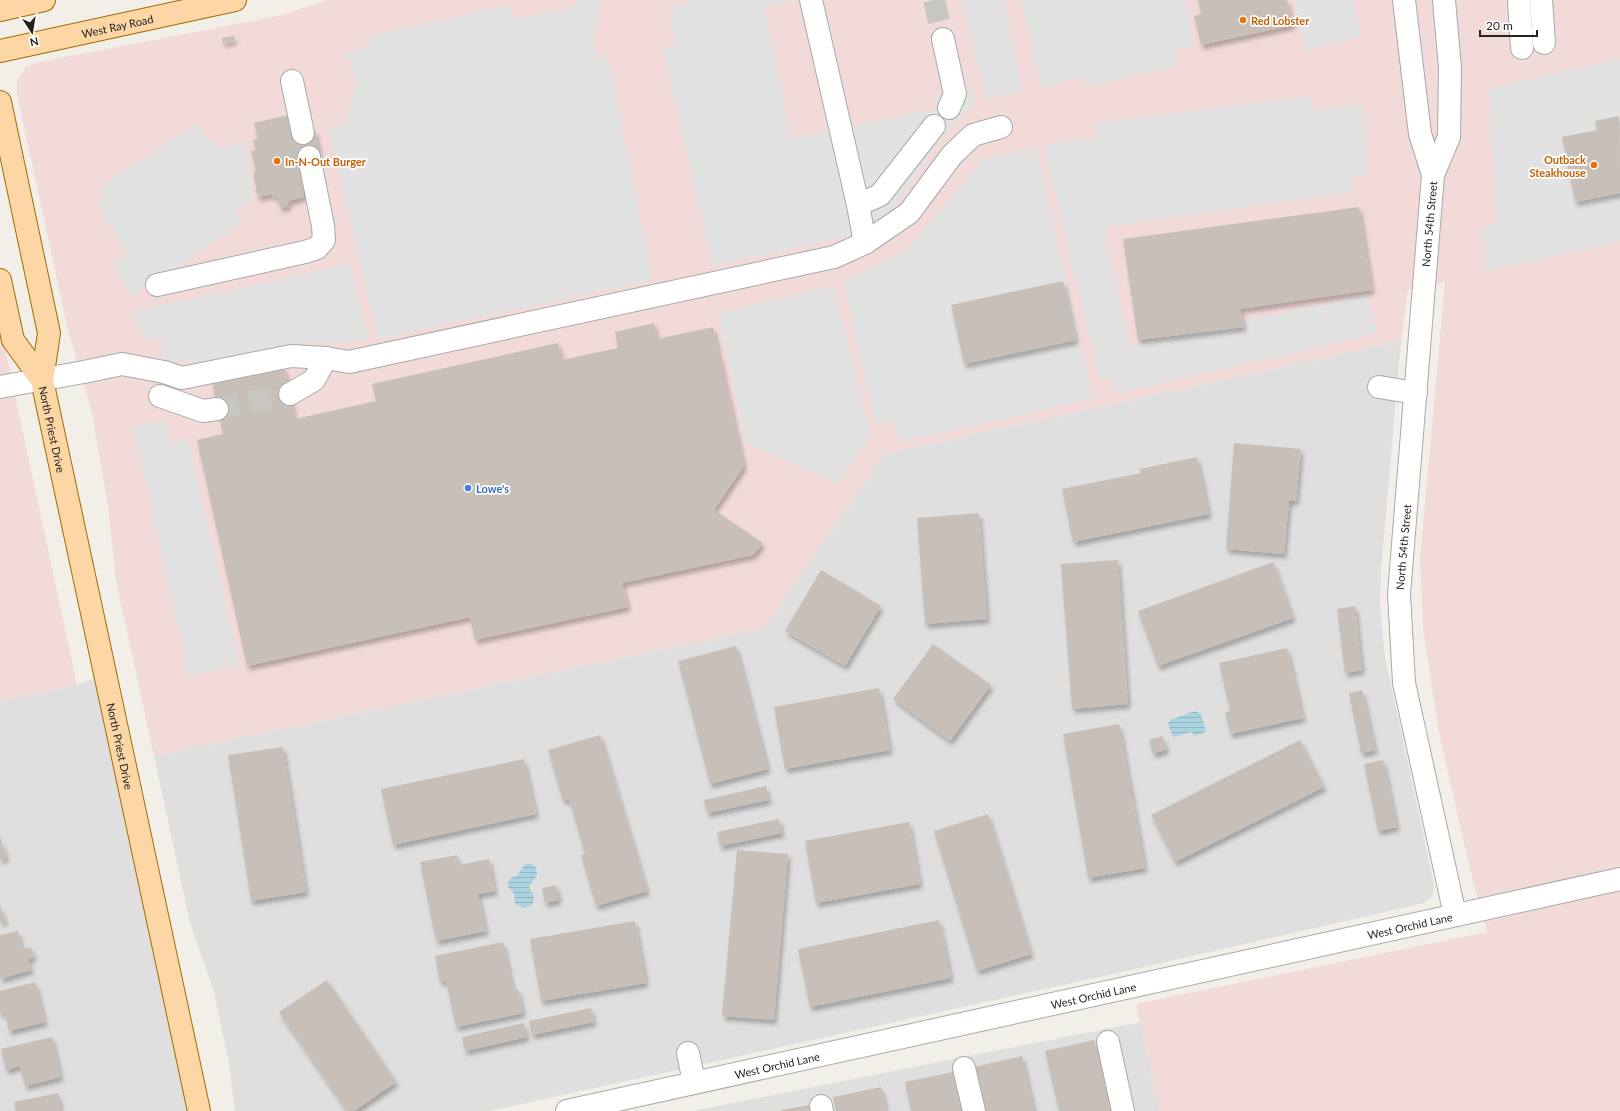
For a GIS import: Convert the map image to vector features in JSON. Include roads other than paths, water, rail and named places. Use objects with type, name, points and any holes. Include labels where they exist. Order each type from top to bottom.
[{"type":"main road","points":[[0,10],[44,0]]},
{"type":"main road","name":"West Ray Road","points":[[0,51],[235,0]]},
{"type":"main road","name":"North Priest Drive","points":[[0,102],[49,332],[42,380],[199,1111]]},
{"type":"main road","name":"North Priest Drive","points":[[0,280],[12,340],[42,380]]},
{"type":"street","points":[[811,0],[858,204],[865,243]]},
{"type":"street","name":"North 54th Street","points":[[1404,0],[1420,134],[1433,175]]},
{"type":"street","name":"North 54th Street","points":[[1444,0],[1450,68],[1449,137],[1433,175],[1399,594],[1404,683],[1455,915]]},
{"type":"street","points":[[1519,0],[1533,45]]},
{"type":"street","points":[[1530,0],[1533,45]]},
{"type":"street","points":[[1533,45],[1541,0]]},
{"type":"street","points":[[943,39],[955,94],[949,108]]},
{"type":"street","points":[[292,81],[303,133]]},
{"type":"street","points":[[858,204],[880,195],[934,126]]},
{"type":"street","points":[[0,387],[122,364],[164,372],[182,378],[291,356],[326,358],[349,362],[411,350],[834,257],[865,243],[909,213],[952,155],[973,136],[1001,127]]},
{"type":"street","points":[[157,285],[317,248],[324,240],[323,226],[309,157]]},
{"type":"street","points":[[290,394],[314,380],[326,358]]},
{"type":"street","points":[[1379,387],[1416,393]]},
{"type":"street","points":[[160,396],[203,411],[217,409]]},
{"type":"street","name":"West Orchid Lane","points":[[578,1110],[694,1082],[1620,879]]},
{"type":"street","points":[[1108,1042],[1123,1111]]},
{"type":"street","points":[[688,1053],[694,1082]]},
{"type":"street","points":[[964,1068],[974,1111]]},
{"type":"water","points":[[1195,711],[1201,714],[1206,732],[1194,736],[1192,732],[1173,737],[1168,724],[1170,720]]},
{"type":"water","points":[[526,864],[531,864],[534,866],[537,875],[529,887],[534,898],[533,903],[525,908],[515,903],[514,893],[508,887],[508,883],[511,878],[518,875]]},
{"type":"tunnel","points":[[934,0],[943,39]]},
{"type":"tunnel","points":[[217,409],[290,394]]},
{"type":"place","name":"Red Lobster","points":[[1243,20]]},
{"type":"place","name":"In-N-Out Burger","points":[[277,161]]},
{"type":"place","name":"Outback Steakhouse","points":[[1594,165]]},
{"type":"place","name":"Lowe's","points":[[468,488]]}]
